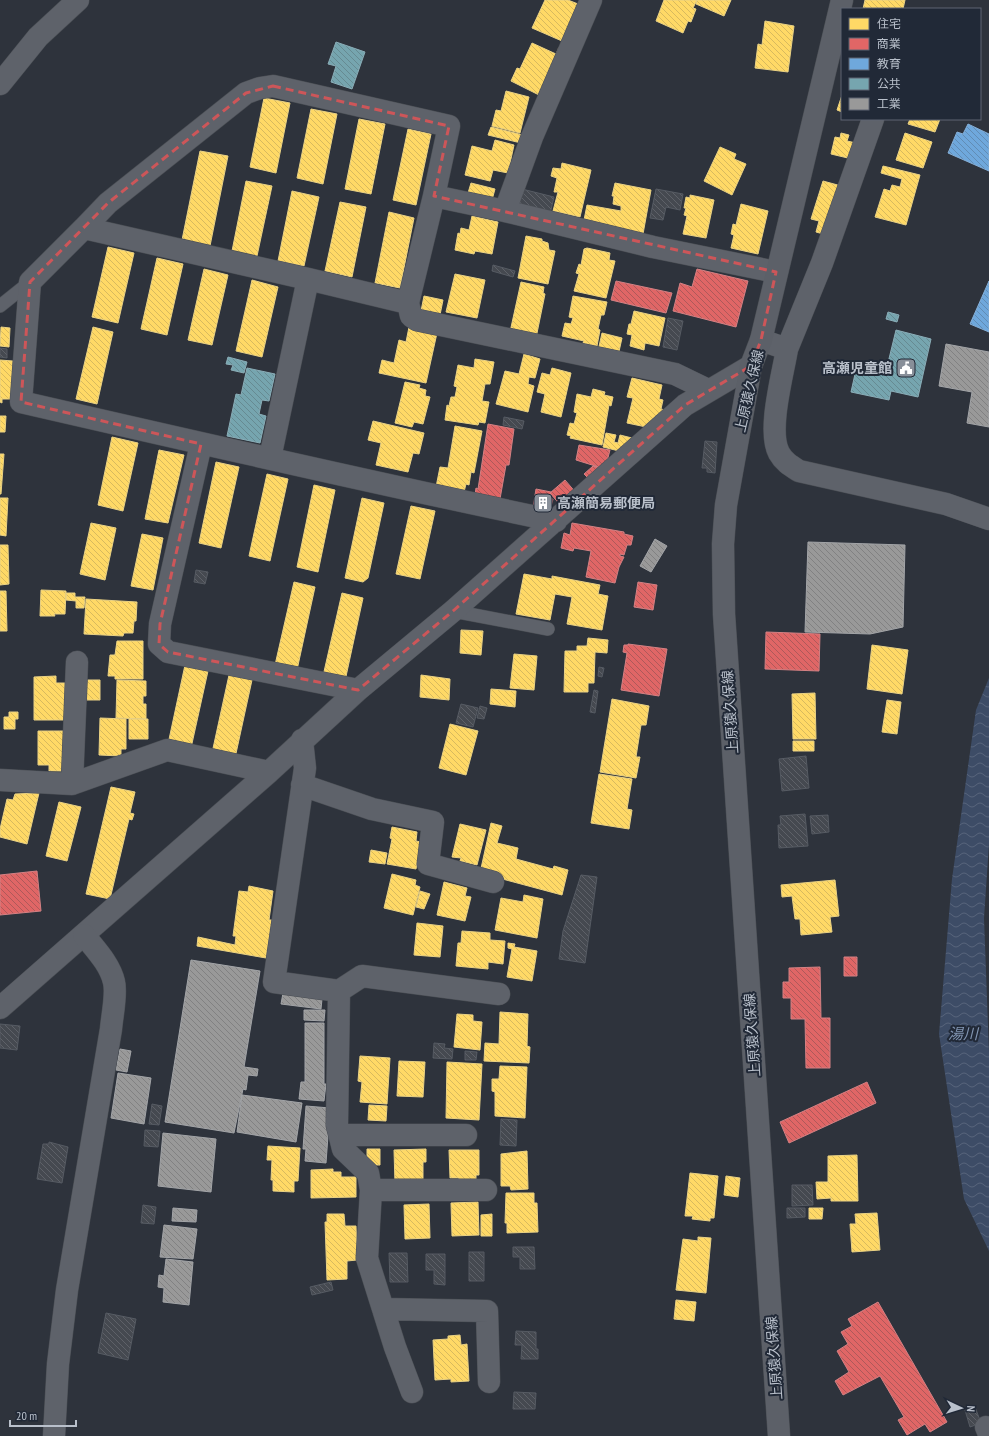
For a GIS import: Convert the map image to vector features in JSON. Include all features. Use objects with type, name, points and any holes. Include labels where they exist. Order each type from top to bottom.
[{"type":"main road","name":"上原猿久保線","points":[[779,1436],[724,614],[723,544],[726,505],[751,366],[761,340],[776,272],[836,48],[842,0]]},
{"type":"street","points":[[0,84],[38,37],[78,0]]},
{"type":"street","points":[[505,211],[532,137],[591,0]]},
{"type":"street","points":[[556,521],[201,444],[21,402],[30,282],[108,203],[246,93],[260,88],[273,86],[449,126],[408,303],[411,316],[417,320],[675,374],[708,390]]},
{"type":"street","points":[[873,120],[822,263],[787,349],[774,424],[774,439],[778,452],[787,464],[800,472],[946,504],[983,516]]},
{"type":"street","points":[[434,196],[505,211],[653,247],[776,272]]},
{"type":"street","points":[[84,228],[408,303]]},
{"type":"street","points":[[270,458],[308,279]]},
{"type":"street","points":[[761,340],[787,349]]},
{"type":"street","points":[[0,1008],[269,772],[358,690],[453,611],[685,405],[708,390],[751,366]]},
{"type":"street","points":[[201,444],[160,624],[159,644],[168,652],[358,690]]},
{"type":"street","points":[[72,784],[77,662]]},
{"type":"street","points":[[302,740],[304,768],[302,786],[274,982],[339,991],[362,976],[499,994]]},
{"type":"street","points":[[0,780],[72,784],[166,750],[269,772]]},
{"type":"street","points":[[302,786],[372,809],[433,822],[428,864],[493,882]]},
{"type":"street","points":[[54,1436],[58,1364],[67,1290],[111,1028],[114,1002],[115,983],[107,965],[84,935]]},
{"type":"street","points":[[339,991],[337,1125],[343,1149],[368,1173],[371,1190],[367,1258],[395,1347],[412,1392]]},
{"type":"street","points":[[340,1135],[466,1135]]},
{"type":"street","points":[[371,1190],[486,1190]]},
{"type":"street","points":[[383,1309],[487,1311],[489,1382]]},
{"type":"lane","points":[[0,306],[30,282]]},
{"type":"lane","points":[[453,611],[548,629]]},
{"type":"highlighted area","points":[[273,86],[449,126],[434,196],[776,272],[761,340],[751,366],[685,405],[453,611],[358,690],[168,652],[159,644],[160,624],[201,444],[21,402],[30,282],[108,203],[246,93]]},
{"type":"water","name":"湯川","points":[[989,678],[989,844],[984,918],[989,1053],[989,1251],[964,1199],[939,1034],[952,879],[976,710]]},
{"type":"building: 住宅","points":[[545,0],[568,0],[578,4],[562,41],[532,28]]},
{"type":"building: 住宅","points":[[664,0],[697,0],[693,8],[696,9],[691,22],[688,21],[683,33],[656,21]]},
{"type":"building: 住宅","points":[[697,0],[731,0],[724,16],[696,4]]},
{"type":"building: 住宅","points":[[865,0],[905,0],[903,8],[863,8]]},
{"type":"building: 住宅","points":[[765,21],[794,26],[788,72],[755,68],[758,44],[762,45]]},
{"type":"building: 住宅","points":[[532,43],[556,54],[559,47],[565,50],[543,97],[511,81],[517,68],[520,69]]},
{"type":"building: 住宅","points":[[506,91],[529,97],[520,133],[492,126],[496,110],[501,111]]},
{"type":"building: 住宅","points":[[264,98],[290,103],[276,173],[250,167]]},
{"type":"building: 住宅","points":[[841,98],[841,112],[837,110]]},
{"type":"building: 住宅","points":[[311,109],[337,114],[323,184],[297,178]]},
{"type":"building: 住宅","points":[[359,119],[385,124],[371,194],[345,189]]},
{"type":"building: 住宅","points":[[910,120],[940,120],[935,132],[908,124]]},
{"type":"building: 住宅","points":[[491,127],[523,135],[521,143],[488,135]]},
{"type":"building: 住宅","points":[[408,129],[431,134],[416,205],[393,200]]},
{"type":"building: 住宅","points":[[841,133],[849,135],[847,141],[856,143],[852,159],[831,154],[835,137],[840,138]]},
{"type":"building: 住宅","points":[[905,133],[932,142],[923,168],[896,160]]},
{"type":"building: 住宅","points":[[495,140],[514,145],[508,173],[493,170],[490,181],[465,175],[472,146],[492,151]]},
{"type":"building: 住宅","points":[[720,147],[736,154],[734,159],[746,164],[732,195],[704,181]]},
{"type":"building: 住宅","points":[[200,151],[228,156],[210,246],[182,240]]},
{"type":"building: 住宅","points":[[562,163],[591,170],[580,217],[553,211],[558,192],[554,192],[557,178],[551,176],[553,168],[561,169]]},
{"type":"building: 住宅","points":[[883,166],[920,175],[906,225],[875,217],[884,189],[890,191],[892,185],[900,187],[902,179],[881,173]]},
{"type":"building: 住宅","points":[[246,181],[272,186],[257,256],[232,251]]},
{"type":"building: 住宅","points":[[823,181],[845,187],[827,235],[816,232],[819,221],[811,219]]},
{"type":"building: 住宅","points":[[471,183],[495,189],[492,200],[468,193]]},
{"type":"building: 住宅","points":[[615,183],[651,190],[643,234],[584,220],[587,205],[621,211],[621,206],[613,204],[614,196],[612,196]]},
{"type":"building: 住宅","points":[[292,191],[319,197],[304,266],[278,261]]},
{"type":"building: 住宅","points":[[690,195],[714,200],[706,238],[683,234],[687,216],[684,215],[686,208],[684,208],[686,197],[690,198]]},
{"type":"building: 住宅","points":[[340,202],[366,207],[352,277],[325,271]]},
{"type":"building: 住宅","points":[[741,204],[768,211],[758,254],[731,248],[734,235],[731,234],[733,224],[736,225]]},
{"type":"building: 住宅","points":[[389,212],[414,218],[400,288],[375,283]]},
{"type":"building: 住宅","points":[[472,216],[498,222],[492,254],[475,251],[474,254],[455,250],[458,233],[460,234],[461,228],[469,230]]},
{"type":"building: 住宅","points":[[526,236],[542,239],[542,241],[548,243],[549,250],[555,251],[548,284],[518,278]]},
{"type":"building: 住宅","points":[[108,247],[134,253],[118,323],[92,317]]},
{"type":"building: 住宅","points":[[587,248],[610,253],[609,260],[615,261],[606,298],[574,291],[579,274],[576,273],[579,264],[581,265],[584,249]]},
{"type":"building: 住宅","points":[[157,258],[183,264],[167,335],[141,329]]},
{"type":"building: 住宅","points":[[204,269],[228,275],[212,345],[188,340]]},
{"type":"building: 住宅","points":[[455,274],[485,280],[477,318],[446,312]]},
{"type":"building: 住宅","points":[[252,280],[278,287],[262,357],[236,351]]},
{"type":"building: 住宅","points":[[521,282],[544,287],[543,293],[545,294],[536,338],[510,332]]},
{"type":"building: 住宅","points":[[424,296],[443,300],[440,315],[421,311]]},
{"type":"building: 住宅","points":[[573,296],[607,302],[604,315],[601,315],[597,346],[583,343],[584,341],[562,336],[565,323],[571,324],[573,318],[569,317]]},
{"type":"building: 住宅","points":[[634,311],[665,318],[659,346],[645,343],[644,350],[630,346],[632,335],[627,334]]},
{"type":"building: 住宅","points":[[1,327],[10,328],[9,347],[0,346]]},
{"type":"building: 住宅","points":[[93,327],[113,332],[97,404],[76,399]]},
{"type":"building: 住宅","points":[[409,327],[437,333],[426,383],[379,373],[382,360],[394,363],[399,340],[406,342]]},
{"type":"building: 住宅","points":[[602,333],[622,338],[618,356],[598,351]]},
{"type":"building: 住宅","points":[[524,354],[540,359],[535,378],[529,377],[528,384],[534,386],[528,412],[496,404],[505,371],[519,374]]},
{"type":"building: 住宅","points":[[475,359],[494,362],[490,384],[485,384],[482,401],[489,402],[485,423],[479,422],[478,425],[445,420],[447,405],[449,406],[451,397],[455,397],[457,387],[454,386],[458,365],[474,368]]},
{"type":"building: 住宅","points":[[0,360],[13,361],[10,399],[2,399],[2,403],[0,402]]},
{"type":"building: 住宅","points":[[552,368],[571,373],[561,417],[541,412],[545,394],[537,392],[542,373],[550,375]]},
{"type":"building: 住宅","points":[[632,378],[662,385],[659,399],[663,400],[661,409],[669,411],[651,428],[627,423],[633,398],[627,397]]},
{"type":"building: 住宅","points":[[405,382],[420,385],[419,388],[426,390],[425,396],[430,397],[423,424],[414,422],[412,427],[395,423]]},
{"type":"building: 住宅","points":[[593,389],[605,392],[604,395],[613,397],[611,406],[609,405],[602,445],[570,438],[571,436],[567,435],[570,423],[574,424],[577,413],[574,412],[577,394],[591,397]]},
{"type":"building: 住宅","points":[[0,416],[6,416],[5,432],[0,432]]},
{"type":"building: 住宅","points":[[373,421],[424,433],[419,454],[413,453],[408,472],[376,465],[381,443],[368,440]]},
{"type":"building: 住宅","points":[[455,426],[482,431],[474,473],[471,472],[469,485],[466,484],[464,492],[436,487],[440,467],[448,468]]},
{"type":"building: 住宅","points":[[606,433],[616,435],[614,442],[618,443],[620,435],[636,439],[623,452],[603,447]]},
{"type":"building: 住宅","points":[[112,437],[138,443],[123,511],[98,505]]},
{"type":"building: 住宅","points":[[159,450],[184,455],[168,523],[145,519]]},
{"type":"building: 住宅","points":[[0,454],[4,454],[1,494],[0,494]]},
{"type":"building: 住宅","points":[[216,462],[239,467],[221,548],[199,543]]},
{"type":"building: 住宅","points":[[267,474],[288,479],[270,561],[249,556]]},
{"type":"building: 住宅","points":[[314,485],[335,490],[318,572],[297,567]]},
{"type":"building: 住宅","points":[[0,498],[8,498],[6,536],[0,535]]},
{"type":"building: 住宅","points":[[362,498],[384,503],[368,578],[363,582],[345,578]]},
{"type":"building: 住宅","points":[[411,506],[435,511],[420,579],[396,574]]},
{"type":"building: 住宅","points":[[91,523],[116,528],[105,580],[80,574]]},
{"type":"building: 住宅","points":[[142,534],[163,538],[153,590],[131,586]]},
{"type":"building: 住宅","points":[[0,545],[8,545],[9,584],[0,585]]},
{"type":"building: 住宅","points":[[524,574],[552,579],[552,576],[600,585],[598,594],[608,596],[602,630],[567,624],[572,597],[555,594],[550,620],[516,614]]},
{"type":"building: 住宅","points":[[294,582],[315,587],[297,670],[275,665]]},
{"type":"building: 住宅","points":[[41,590],[66,591],[65,614],[40,616]]},
{"type":"building: 住宅","points":[[0,591],[6,591],[7,631],[0,631]]},
{"type":"building: 住宅","points":[[66,593],[75,593],[75,597],[85,597],[84,608],[76,608],[76,601],[66,600]]},
{"type":"building: 住宅","points":[[342,593],[363,598],[345,681],[323,676]]},
{"type":"building: 住宅","points":[[86,599],[137,602],[136,621],[134,621],[133,633],[124,633],[123,636],[84,634]]},
{"type":"building: 住宅","points":[[461,630],[483,631],[481,655],[460,653]]},
{"type":"building: 住宅","points":[[588,638],[608,640],[607,653],[595,652],[594,683],[588,683],[588,692],[564,692],[565,651],[577,651],[577,646],[587,646]]},
{"type":"building: 住宅","points":[[117,641],[143,641],[143,679],[115,679],[115,676],[108,676],[110,655],[115,655]]},
{"type":"building: 住宅","points":[[872,645],[908,650],[902,694],[867,689]]},
{"type":"building: 住宅","points":[[514,654],[537,656],[534,690],[510,688]]},
{"type":"building: 住宅","points":[[185,665],[208,671],[191,748],[168,744]]},
{"type":"building: 住宅","points":[[229,675],[252,680],[235,758],[212,753]]},
{"type":"building: 住宅","points":[[421,675],[450,679],[449,700],[420,697]]},
{"type":"building: 住宅","points":[[56,676],[56,683],[65,683],[65,720],[34,720],[34,677]]},
{"type":"building: 住宅","points":[[80,680],[100,680],[100,700],[80,700]]},
{"type":"building: 住宅","points":[[117,680],[146,681],[146,696],[143,696],[143,704],[146,704],[146,719],[116,718]]},
{"type":"building: 住宅","points":[[491,689],[516,691],[515,707],[490,704]]},
{"type":"building: 住宅","points":[[815,693],[816,739],[793,739],[792,694]]},
{"type":"building: 住宅","points":[[612,699],[649,706],[646,725],[641,725],[636,757],[640,757],[636,778],[600,772]]},
{"type":"building: 住宅","points":[[887,700],[901,702],[897,734],[882,732]]},
{"type":"building: 住宅","points":[[9,712],[18,712],[18,719],[15,719],[15,729],[4,729],[4,717],[9,717]]},
{"type":"building: 住宅","points":[[100,718],[126,719],[126,749],[121,749],[121,756],[99,755]]},
{"type":"building: 住宅","points":[[129,719],[148,719],[148,739],[129,739]]},
{"type":"building: 住宅","points":[[450,724],[478,731],[466,775],[439,768]]},
{"type":"building: 住宅","points":[[38,731],[64,731],[64,771],[49,771],[49,765],[38,765]]},
{"type":"building: 住宅","points":[[793,741],[814,741],[814,751],[793,751]]},
{"type":"building: 住宅","points":[[599,774],[632,779],[627,809],[632,810],[629,829],[591,823]]},
{"type":"building: 住宅","points":[[111,787],[135,792],[130,813],[134,814],[132,820],[129,819],[110,899],[86,894]]},
{"type":"building: 住宅","points":[[39,793],[27,844],[0,837],[0,829],[7,799],[13,800],[15,794]]},
{"type":"building: 住宅","points":[[59,802],[81,807],[67,861],[46,856]]},
{"type":"building: 住宅","points":[[491,823],[502,826],[497,843],[518,848],[516,859],[553,869],[554,866],[568,870],[562,895],[480,873]]},
{"type":"building: 住宅","points":[[460,824],[486,830],[477,865],[460,861],[461,858],[452,857]]},
{"type":"building: 住宅","points":[[392,827],[417,832],[416,841],[421,842],[416,869],[387,864],[392,839],[390,838]]},
{"type":"building: 住宅","points":[[371,850],[387,853],[385,864],[369,862]]},
{"type":"building: 住宅","points":[[392,874],[416,880],[415,885],[420,887],[413,915],[384,908]]},
{"type":"building: 住宅","points":[[835,880],[839,916],[830,917],[832,932],[801,935],[800,919],[795,919],[792,896],[782,897],[781,885]]},
{"type":"building: 住宅","points":[[444,882],[467,888],[465,896],[471,897],[465,921],[437,915]]},
{"type":"building: 住宅","points":[[249,886],[273,891],[269,920],[272,920],[266,958],[197,946],[198,937],[235,945],[236,936],[233,936],[239,891],[248,892]]},
{"type":"building: 住宅","points":[[420,891],[430,894],[424,909],[416,907]]},
{"type":"building: 住宅","points":[[524,895],[543,899],[537,938],[495,930],[501,898],[523,902]]},
{"type":"building: 住宅","points":[[417,923],[443,926],[440,957],[414,955]]},
{"type":"building: 住宅","points":[[462,931],[490,933],[490,940],[505,941],[503,964],[488,962],[488,969],[456,966],[458,943],[461,943]]},
{"type":"building: 住宅","points":[[508,943],[515,944],[514,947],[537,951],[532,981],[507,977],[512,949],[508,948]]},
{"type":"building: 住宅","points":[[500,1012],[528,1014],[527,1046],[530,1047],[529,1063],[484,1061],[485,1043],[499,1044]]},
{"type":"building: 住宅","points":[[457,1014],[473,1015],[473,1021],[482,1022],[480,1050],[454,1047]]},
{"type":"building: 住宅","points":[[360,1056],[390,1058],[387,1104],[360,1102],[362,1082],[358,1081]]},
{"type":"building: 住宅","points":[[399,1061],[425,1062],[423,1097],[397,1096]]},
{"type":"building: 住宅","points":[[447,1062],[482,1064],[479,1120],[446,1118]]},
{"type":"building: 住宅","points":[[500,1066],[527,1067],[525,1118],[495,1116],[495,1092],[492,1091],[492,1079],[499,1079]]},
{"type":"building: 住宅","points":[[369,1105],[387,1106],[386,1121],[368,1120]]},
{"type":"building: 住宅","points":[[268,1146],[300,1148],[298,1181],[294,1181],[294,1192],[273,1191],[273,1180],[271,1180],[272,1160],[267,1160]]},
{"type":"building: 住宅","points":[[367,1149],[380,1149],[380,1165],[367,1165]]},
{"type":"building: 住宅","points":[[426,1149],[426,1162],[423,1162],[423,1185],[395,1184],[394,1150]]},
{"type":"building: 住宅","points":[[449,1150],[479,1150],[479,1175],[476,1175],[476,1183],[459,1183],[459,1178],[450,1178]]},
{"type":"building: 住宅","points":[[527,1151],[528,1189],[511,1190],[510,1186],[501,1186],[501,1154]]},
{"type":"building: 住宅","points":[[857,1155],[858,1201],[831,1201],[831,1198],[817,1199],[816,1182],[828,1182],[828,1156]]},
{"type":"building: 住宅","points":[[333,1169],[333,1172],[341,1172],[341,1177],[356,1177],[356,1197],[311,1198],[311,1170]]},
{"type":"building: 住宅","points":[[690,1173],[718,1176],[714,1218],[710,1218],[710,1221],[692,1219],[693,1216],[685,1216]]},
{"type":"building: 住宅","points":[[726,1176],[740,1178],[738,1197],[724,1195]]},
{"type":"building: 住宅","points":[[506,1193],[534,1193],[534,1203],[537,1203],[538,1232],[507,1233],[507,1223],[505,1223]]},
{"type":"building: 住宅","points":[[478,1202],[479,1235],[452,1236],[451,1203]]},
{"type":"building: 住宅","points":[[429,1204],[430,1238],[405,1239],[404,1205]]},
{"type":"building: 住宅","points":[[809,1208],[823,1208],[822,1219],[809,1219]]},
{"type":"building: 住宅","points":[[877,1213],[880,1250],[852,1252],[850,1224],[856,1224],[855,1214]]},
{"type":"building: 住宅","points":[[327,1214],[344,1214],[345,1226],[356,1226],[357,1260],[347,1261],[347,1279],[327,1280],[325,1222],[327,1222]]},
{"type":"building: 住宅","points":[[492,1214],[492,1236],[481,1236],[481,1215]]},
{"type":"building: 住宅","points":[[698,1237],[711,1238],[706,1293],[676,1290],[683,1239],[698,1241]]},
{"type":"building: 住宅","points":[[676,1300],[696,1302],[694,1321],[674,1319]]},
{"type":"building: 住宅","points":[[460,1335],[461,1345],[467,1344],[469,1381],[451,1382],[451,1379],[435,1380],[433,1340],[448,1339],[448,1336]]},
{"type":"building: 商業","points":[[697,269],[748,281],[736,327],[673,311],[680,283],[692,287]]},
{"type":"building: 商業","points":[[616,281],[672,293],[666,313],[611,300]]},
{"type":"building: 商業","points":[[488,424],[514,429],[509,465],[506,465],[500,499],[475,495],[476,488],[478,489]]},
{"type":"building: 商業","points":[[579,445],[610,450],[605,469],[576,460]]},
{"type":"building: 商業","points":[[593,466],[604,469],[591,481],[584,474]]},
{"type":"building: 商業","points":[[565,480],[577,494],[562,507],[550,493]]},
{"type":"building: 商業","name":"高瀬簡易郵便局","points":[[536,489],[551,492],[549,498],[553,499],[550,511],[533,507]]},
{"type":"building: 商業","points":[[572,523],[624,532],[624,534],[633,536],[631,545],[627,545],[624,555],[620,554],[620,556],[624,557],[619,567],[615,583],[586,577],[591,551],[574,548],[573,551],[561,548],[564,533],[570,535]]},
{"type":"building: 商業","points":[[638,582],[657,585],[653,610],[634,607]]},
{"type":"building: 商業","points":[[766,632],[820,634],[819,671],[765,669]]},
{"type":"building: 商業","points":[[628,644],[667,649],[659,696],[621,690],[627,653],[623,652],[624,645]]},
{"type":"building: 商業","points":[[37,871],[41,911],[0,915],[0,875]]},
{"type":"building: 商業","points":[[844,957],[857,957],[857,976],[844,976]]},
{"type":"building: 商業","points":[[820,967],[821,1018],[830,1018],[830,1068],[806,1068],[805,1019],[791,1019],[791,998],[783,998],[783,982],[789,982],[789,968]]},
{"type":"building: 商業","points":[[867,1082],[876,1103],[789,1143],[780,1122]]},
{"type":"building: 商業","points":[[878,1302],[947,1422],[930,1432],[925,1424],[907,1435],[898,1420],[904,1417],[880,1376],[843,1395],[835,1381],[849,1372],[837,1351],[848,1344],[841,1332],[852,1326],[848,1319]]},
{"type":"building: 教育","points":[[968,124],[989,134],[989,171],[948,153],[957,132],[963,134]]},
{"type":"building: 教育","points":[[989,281],[989,332],[970,324]]},
{"type":"building: 公共","points":[[336,42],[365,52],[352,89],[331,82],[336,66],[328,64]]},
{"type":"building: 公共","points":[[888,312],[899,315],[897,322],[886,319]]},
{"type":"building: 公共","name":"高瀬児童館","points":[[896,330],[931,339],[918,397],[891,391],[889,400],[851,392],[857,365],[886,371]]},
{"type":"building: 公共","points":[[228,357],[247,362],[244,373],[231,370],[233,365],[226,364]]},
{"type":"building: 公共","points":[[247,368],[275,374],[269,401],[262,400],[259,414],[266,416],[260,443],[227,436],[236,394],[241,395]]},
{"type":"building: 工業","points":[[946,344],[989,352],[989,427],[967,423],[972,392],[939,386]]},
{"type":"building: 工業","points":[[655,539],[667,546],[651,572],[640,566]]},
{"type":"building: 工業","points":[[808,542],[905,545],[903,627],[870,634],[805,632]]},
{"type":"building: 工業","points":[[191,960],[260,971],[244,1067],[258,1069],[257,1076],[248,1075],[246,1090],[243,1089],[234,1133],[165,1122]]},
{"type":"building: 工業","points":[[283,993],[322,999],[321,1009],[281,1004]]},
{"type":"building: 工業","points":[[304,1010],[325,1010],[324,1021],[304,1020]]},
{"type":"building: 工業","points":[[305,1023],[324,1023],[324,1084],[326,1084],[324,1101],[299,1099],[301,1082],[305,1082]]},
{"type":"building: 工業","points":[[120,1049],[131,1051],[127,1072],[116,1070]]},
{"type":"building: 工業","points":[[118,1073],[151,1078],[144,1124],[111,1118]]},
{"type":"building: 工業","points":[[242,1095],[302,1103],[296,1142],[237,1132]]},
{"type":"building: 工業","points":[[306,1106],[330,1108],[326,1163],[305,1161],[306,1149],[303,1149]]},
{"type":"building: 工業","points":[[163,1133],[216,1139],[211,1192],[158,1186]]},
{"type":"building: 工業","points":[[173,1208],[197,1210],[196,1222],[172,1221]]},
{"type":"building: 工業","points":[[164,1225],[197,1229],[193,1259],[160,1257]]},
{"type":"building: 工業","points":[[166,1259],[193,1262],[189,1305],[163,1302],[164,1288],[158,1287],[159,1275],[164,1276]]},
{"type":"building: その他","points":[[522,189],[554,197],[550,214],[518,207]]},
{"type":"building: その他","points":[[656,189],[683,194],[680,210],[666,207],[663,220],[650,218]]},
{"type":"building: その他","points":[[493,265],[515,271],[513,277],[492,271]]},
{"type":"building: その他","points":[[668,318],[683,321],[677,350],[663,347]]},
{"type":"building: その他","points":[[0,348],[7,349],[7,358],[0,357]]},
{"type":"building: その他","points":[[504,417],[524,421],[522,429],[503,425]]},
{"type":"building: その他","points":[[705,441],[717,442],[715,473],[707,472],[707,468],[702,468]]},
{"type":"building: その他","points":[[196,570],[208,572],[205,584],[194,582]]},
{"type":"building: その他","points":[[599,667],[604,668],[602,677],[598,676]]},
{"type":"building: その他","points":[[594,690],[598,691],[595,713],[590,712]]},
{"type":"building: その他","points":[[461,704],[478,708],[473,727],[456,723]]},
{"type":"building: その他","points":[[480,706],[487,708],[484,719],[477,718]]},
{"type":"building: その他","points":[[806,756],[809,788],[782,791],[779,759]]},
{"type":"building: その他","points":[[805,814],[808,846],[779,848],[778,825],[781,825],[780,816]]},
{"type":"building: その他","points":[[828,815],[829,832],[812,834],[810,816]]},
{"type":"building: その他","points":[[581,875],[597,877],[585,963],[559,959],[563,931]]},
{"type":"building: その他","points":[[0,1024],[20,1026],[17,1050],[0,1048]]},
{"type":"building: その他","points":[[434,1043],[445,1044],[444,1048],[453,1049],[452,1059],[433,1058]]},
{"type":"building: その他","points":[[465,1051],[477,1052],[476,1060],[465,1060]]},
{"type":"building: その他","points":[[152,1104],[162,1106],[159,1125],[149,1124]]},
{"type":"building: その他","points":[[501,1119],[517,1120],[516,1146],[500,1145]]},
{"type":"building: その他","points":[[145,1130],[160,1131],[158,1147],[144,1146]]},
{"type":"building: その他","points":[[49,1142],[68,1147],[62,1183],[37,1179],[43,1144],[49,1144]]},
{"type":"building: その他","points":[[792,1185],[812,1185],[813,1205],[792,1206]]},
{"type":"building: その他","points":[[143,1205],[156,1207],[154,1224],[141,1223]]},
{"type":"building: その他","points":[[787,1208],[805,1208],[805,1217],[787,1218]]},
{"type":"building: その他","points":[[513,1247],[534,1247],[535,1269],[520,1269],[520,1257],[513,1257]]},
{"type":"building: その他","points":[[469,1252],[484,1252],[484,1281],[469,1281]]},
{"type":"building: その他","points":[[389,1253],[407,1253],[408,1282],[390,1282]]},
{"type":"building: その他","points":[[426,1254],[445,1254],[445,1285],[434,1284],[434,1270],[426,1270]]},
{"type":"building: その他","points":[[331,1282],[333,1290],[312,1295],[310,1287]]},
{"type":"building: その他","points":[[106,1313],[136,1319],[128,1360],[98,1353]]},
{"type":"building: その他","points":[[516,1331],[536,1332],[536,1349],[538,1349],[538,1359],[521,1359],[522,1345],[515,1345]]},
{"type":"building: その他","points":[[514,1392],[536,1393],[535,1409],[513,1409]]},
{"type":"building: その他","points":[[975,1407],[981,1423],[970,1427],[965,1410]]},
{"type":"place","name":"高瀬児童館","points":[[906,368]]},
{"type":"place","name":"高瀬簡易郵便局","points":[[543,503]]}]
